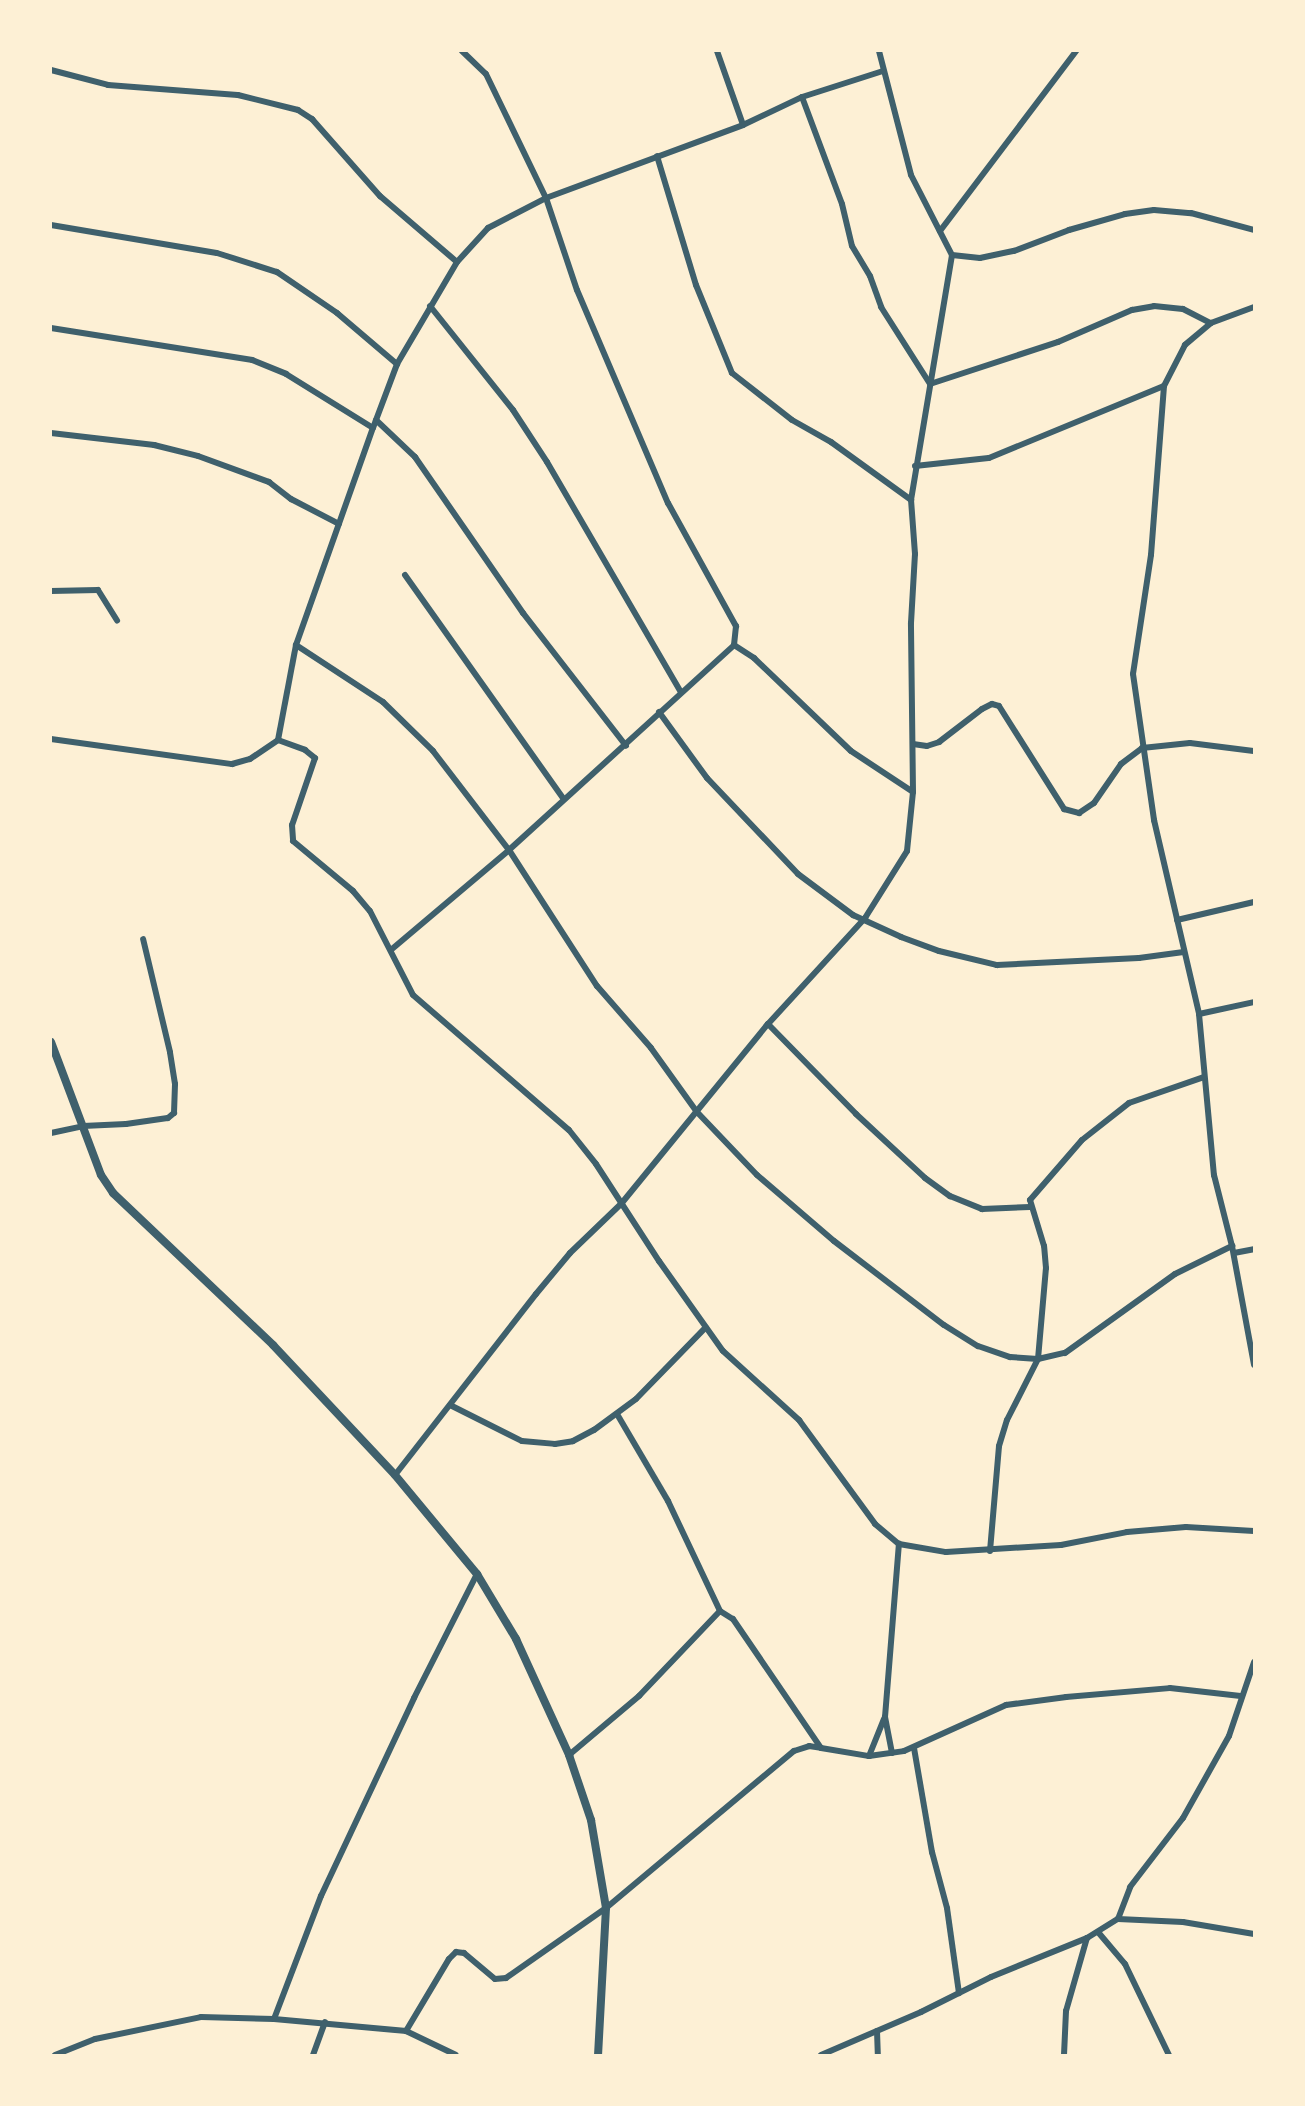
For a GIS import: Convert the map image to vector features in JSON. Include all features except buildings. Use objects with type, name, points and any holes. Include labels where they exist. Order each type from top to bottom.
[{"type":"street","points":[[392,949],[626,746],[659,712],[734,645],[736,626],[668,503],[577,290],[546,198],[486,74],[462,51]]},
{"type":"street","points":[[717,51],[743,125]]},
{"type":"street","points":[[395,1475],[570,1253],[621,1204],[768,1024],[865,918],[907,852],[913,792],[912,623],[915,554],[911,500],[952,255],[911,175],[879,51]]},
{"type":"street","points":[[940,231],[1076,51]]},
{"type":"street","points":[[51,70],[108,85],[238,95],[298,110],[312,119],[380,196],[457,262]]},
{"type":"street","points":[[51,739],[224,764],[250,759],[278,740],[296,645],[373,428],[397,364],[457,262],[488,228],[546,198],[743,125],[802,97],[883,71]]},
{"type":"street","points":[[802,97],[842,204],[852,246],[870,276],[880,307],[930,384]]},
{"type":"street","points":[[657,156],[696,285],[732,373],[792,420],[831,442],[911,500]]},
{"type":"street","points":[[952,255],[980,258],[991,256],[1125,214],[1154,210],[1191,213],[1254,230]]},
{"type":"street","points":[[51,225],[217,253],[277,272],[337,313],[397,364]]},
{"type":"street","points":[[430,306],[513,410],[547,462],[681,692]]},
{"type":"street","points":[[930,384],[1058,342],[1132,310],[1154,306],[1183,309],[1211,323]]},
{"type":"street","points":[[1254,307],[1211,323],[1185,345],[1164,386],[1152,555],[1133,674],[1142,748],[1199,1014],[1214,1175],[1233,1250],[1254,1365]]},
{"type":"street","points":[[51,328],[252,360],[286,374],[373,428]]},
{"type":"street","points":[[915,466],[989,458],[1164,386]]},
{"type":"street","points":[[376,420],[415,457],[523,613],[626,746]]},
{"type":"street","points":[[51,433],[154,445],[198,456],[269,482],[291,499],[339,524]]},
{"type":"street","points":[[405,575],[563,798]]},
{"type":"street","points":[[51,591],[98,590],[117,621]]},
{"type":"street","points":[[296,645],[383,702],[414,729],[509,850],[597,986],[651,1048],[697,1112],[757,1175],[834,1241],[944,1325],[978,1346],[1010,1357],[1038,1359],[1065,1353],[1175,1275],[1233,1250],[1254,1249]]},
{"type":"street","points":[[734,645],[754,658],[851,751],[913,792]]},
{"type":"street","points":[[913,744],[927,746],[939,742],[982,709],[992,704],[999,706],[1064,809],[1079,813],[1094,803],[1121,764],[1142,748],[1190,743],[1254,751]]},
{"type":"street","points":[[659,712],[707,778],[772,849],[809,882],[853,915],[865,918],[901,937],[939,951],[997,965],[1139,958],[1184,952]]},
{"type":"street","points":[[278,740],[305,750],[315,758],[292,825],[293,841],[353,891],[370,911],[392,949],[398,968],[413,995],[432,1015],[569,1130],[596,1164],[723,1351],[799,1420],[875,1524],[899,1544],[946,1552],[990,1551],[1061,1545],[1127,1532],[1186,1527],[1254,1531]]},
{"type":"street","points":[[1177,920],[1254,902]]},
{"type":"street","points":[[51,1133],[83,1126],[168,1118],[174,1113],[175,1084],[170,1052],[143,939]]},
{"type":"street","points":[[1199,1014],[1254,1002]]},
{"type":"street","points":[[768,1024],[856,1114],[942,1190],[968,1205],[982,1209],[1030,1207]]},
{"type":"street","points":[[51,1042],[101,1175],[121,1202],[273,1345],[395,1475],[477,1574],[516,1639],[569,1755],[591,1820],[606,1908],[598,2055]]},
{"type":"street","points":[[990,1551],[999,1446],[1007,1420],[1038,1359],[1046,1268],[1044,1246],[1030,1200],[1040,1185],[1082,1140],[1129,1103],[1204,1077]]},
{"type":"street","points":[[450,1405],[522,1441],[555,1444],[573,1441],[617,1414],[706,1327]]},
{"type":"street","points":[[617,1414],[668,1501],[720,1611],[733,1619],[821,1748]]},
{"type":"street","points":[[892,1754],[885,1717],[899,1544]]},
{"type":"street","points":[[274,2019],[321,1896],[414,1698],[477,1574]]},
{"type":"street","points":[[569,1755],[639,1696],[720,1611]]},
{"type":"street","points":[[1118,1919],[1130,1887],[1183,1818],[1228,1736],[1254,1661]]},
{"type":"street","points":[[406,2031],[449,1959],[456,1952],[464,1953],[495,1979],[506,1978],[606,1908],[794,1751],[809,1746],[869,1756],[892,1754],[914,1748],[1006,1705],[1170,1688],[1241,1696]]},
{"type":"street","points":[[869,1756],[885,1717]]},
{"type":"street","points":[[914,1748],[932,1852],[947,1908],[959,1993]]},
{"type":"street","points":[[821,2055],[1087,1938],[1118,1919],[1183,1922],[1254,1934]]},
{"type":"street","points":[[1098,1932],[1125,1964],[1169,2055]]},
{"type":"street","points":[[1064,2055],[1066,2011],[1087,1938]]},
{"type":"street","points":[[55,2055],[95,2039],[201,2017],[325,2022],[406,2031],[456,2055]]},
{"type":"street","points":[[313,2055],[325,2022]]},
{"type":"street","points":[[877,2031],[878,2055]]}]
